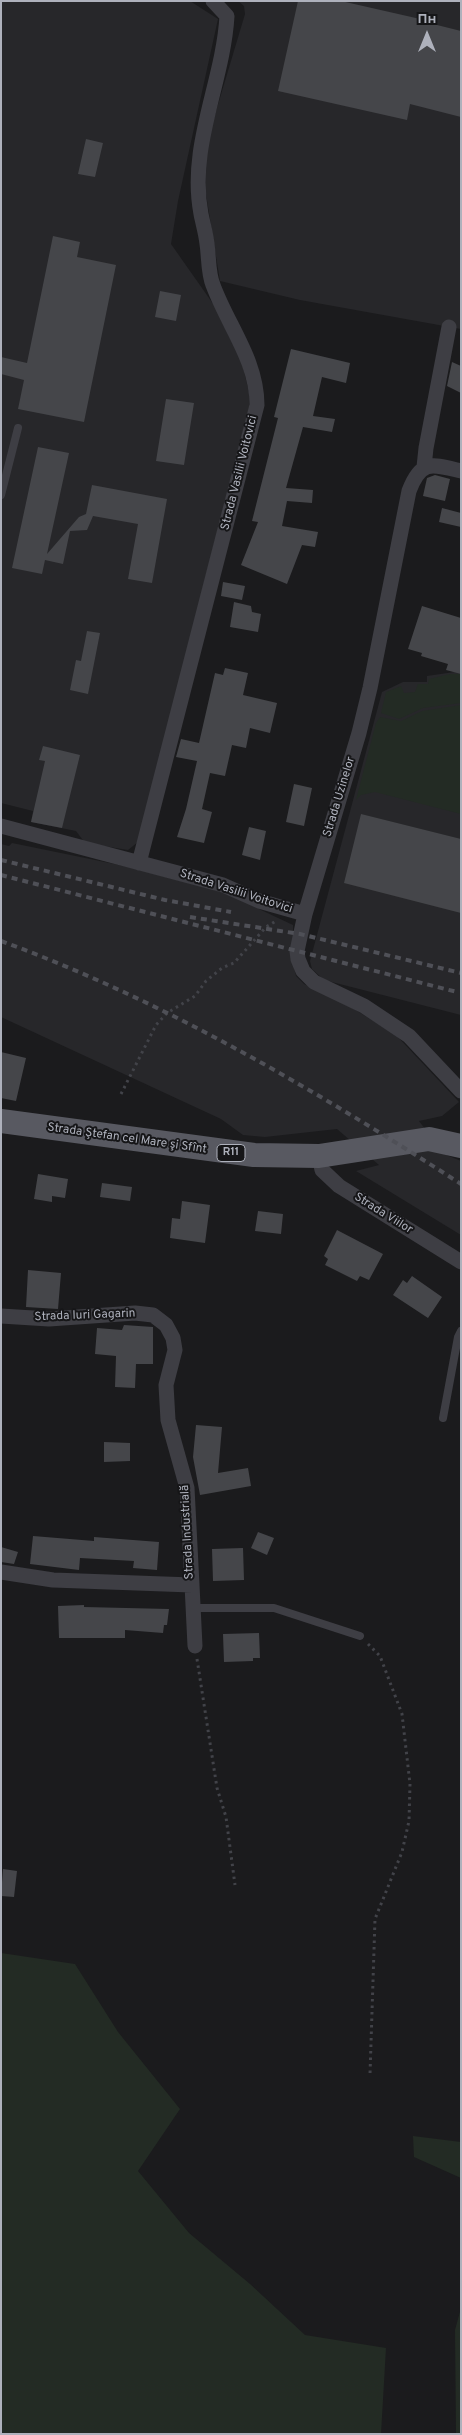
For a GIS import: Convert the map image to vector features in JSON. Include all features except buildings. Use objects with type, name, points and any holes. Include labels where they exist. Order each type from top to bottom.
[{"type":"main road","name":"Strada Ştefan cel Mare şi Sfînt","points":[[1,1121],[215,1152],[285,1157],[319,1156],[429,1139],[461,1146]]},
{"type":"street","name":"Strada Vasilii Voitovici","points":[[138,863],[257,405],[257,389],[242,344],[212,283],[201,214],[199,182],[203,131],[227,16],[213,1]]},
{"type":"street","points":[[449,328],[424,466],[430,464],[461,471]]},
{"type":"street","name":"Strada Uzinelor","points":[[424,466],[417,473],[410,491],[379,649],[361,724],[305,914],[298,951],[300,965],[308,977],[321,986],[370,1010],[408,1036],[461,1091]]},
{"type":"street","name":"Strada Vasilii Voitovici","points":[[1,826],[222,885],[259,901],[305,914]]},
{"type":"street","name":"Strada Viilor","points":[[319,1156],[322,1170],[338,1186],[461,1262]]},
{"type":"street","name":"Strada Iuri Gagarin","points":[[1,1316],[49,1319],[135,1313],[153,1316],[166,1325]]},
{"type":"street","name":"Strada Industrială","points":[[1,1572],[53,1580],[192,1585],[187,1488],[168,1420],[166,1385],[175,1350],[173,1338],[166,1325]]},
{"type":"street","points":[[192,1585],[195,1646]]},
{"type":"lane","points":[[1,495],[18,428]]},
{"type":"lane","points":[[443,1418],[461,1331]]},
{"type":"lane","points":[[193,1608],[274,1608],[360,1636]]},
{"type":"path","points":[[121,1094],[156,1025],[167,1013],[195,996],[206,981],[222,968],[234,963],[266,927],[279,919],[286,909]]},
{"type":"path","points":[[360,1636],[380,1656],[402,1714],[410,1784],[409,1820],[402,1852],[375,1919],[370,2074]]},
{"type":"path","points":[[195,1646],[217,1788],[226,1817],[235,1885]]},
{"type":"shaded area","points":[[1,1],[190,1],[218,19],[178,201],[171,244],[216,308],[241,359],[249,392],[249,407],[138,842],[128,850],[85,843],[76,831],[31,822],[33,811],[1,803]]},
{"type":"shaded area","points":[[238,1],[461,1],[461,329],[300,300],[220,281],[206,194],[206,158],[211,128],[245,14],[244,6]]},
{"type":"shaded area","points":[[461,671],[461,1015],[324,980],[312,969],[310,961],[382,692],[403,682],[427,682],[427,676]]},
{"type":"shaded area","points":[[450,674],[461,674],[461,703],[423,708],[399,719],[381,713],[386,692],[401,686],[404,693],[415,692],[418,684],[428,684],[429,679]]},
{"type":"shaded area","points":[[461,705],[461,814],[375,792],[361,795],[356,800],[376,723],[380,717],[401,721],[422,711]]},
{"type":"shaded area","points":[[12,843],[129,867],[244,898],[261,910],[293,925],[293,961],[296,976],[304,984],[354,1009],[396,1035],[459,1102],[442,1116],[419,1121],[444,1154],[461,1161],[461,1235],[356,1171],[379,1165],[337,1129],[265,1137],[243,1135],[221,1119],[1,1017],[1,844],[9,846]]},
{"type":"shaded area","points":[[1,1953],[75,1964],[118,2032],[180,2109],[138,2171],[189,2233],[250,2284],[305,2335],[386,2348],[381,2434],[1,2434]]},
{"type":"shaded area","points":[[413,2136],[461,2142],[461,2178],[414,2157]]},
{"type":"shaded area","points":[[461,2308],[461,2434],[456,2434],[455,2330]]},
{"type":"railway","points":[[1,860],[165,900],[231,912]]},
{"type":"railway","points":[[1,875],[457,992]]},
{"type":"railway","points":[[190,917],[300,934],[461,973]]},
{"type":"railway","points":[[1,941],[122,991],[180,1019],[295,1082],[461,1184]]}]
